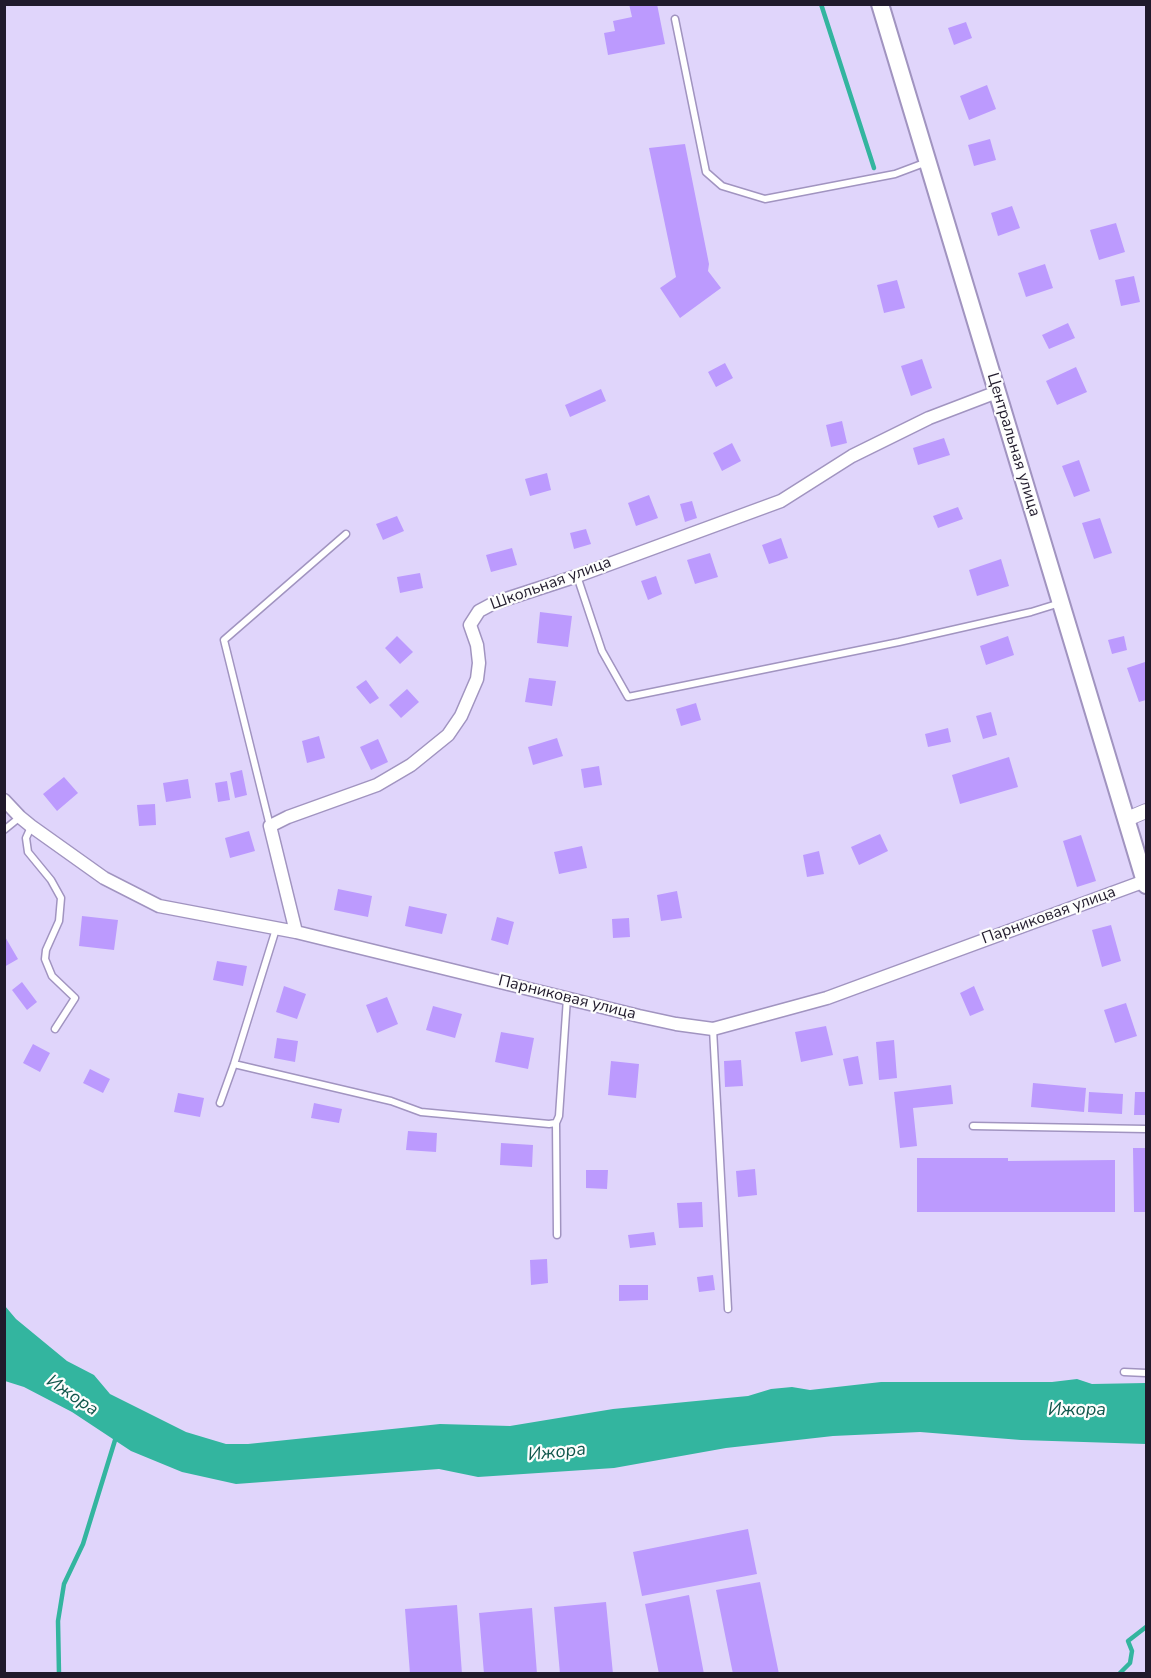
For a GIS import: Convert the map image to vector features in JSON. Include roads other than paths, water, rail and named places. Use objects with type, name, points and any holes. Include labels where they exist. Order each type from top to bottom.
[{"type":"main road","name":"Центральная улица","points":[[880,4],[1146,883]]},
{"type":"street","name":"Школьная улица","points":[[270,826],[288,817],[377,785],[411,765],[448,735],[471,696],[479,663],[477,645],[470,625],[479,611],[494,603],[577,576],[781,501],[852,456],[929,418],[997,392]]},
{"type":"street","name":"Парниковая улица","points":[[4,800],[20,818],[104,878],[159,906],[296,932],[676,1024],[712,1029],[828,998],[1146,883]]},
{"type":"street","points":[[1128,819],[1146,811]]},
{"type":"street","points":[[270,826],[296,932]]},
{"type":"lane","points":[[675,19],[706,172],[722,186],[765,199],[895,174],[927,162]]},
{"type":"lane","points":[[270,826],[225,640],[346,534]]},
{"type":"lane","points":[[577,576],[602,651],[628,697],[910,639],[1061,603]]},
{"type":"lane","points":[[4,830],[20,818]]},
{"type":"lane","points":[[31,826],[26,838],[28,852],[51,880],[61,898],[59,921],[46,950],[46,967],[59,984],[75,998],[55,1029]]},
{"type":"lane","points":[[220,1103],[276,929]]},
{"type":"lane","points":[[556,1235],[556,1123],[559,1116],[567,998]]},
{"type":"lane","points":[[712,1029],[728,1309]]},
{"type":"lane","points":[[234,1064],[391,1101],[421,1112],[556,1123]]},
{"type":"lane","points":[[973,1126],[1146,1129]]},
{"type":"lane","points":[[1124,1372],[1146,1373]]},
{"type":"water","name":"Ижора","points":[[5,1306],[16,1319],[67,1361],[94,1375],[110,1394],[186,1432],[226,1444],[248,1444],[440,1424],[510,1426],[613,1409],[748,1396],[771,1389],[792,1387],[810,1390],[881,1382],[1052,1382],[1077,1379],[1092,1384],[1146,1383],[1146,1444],[1021,1440],[920,1432],[833,1436],[726,1448],[614,1468],[478,1477],[439,1469],[236,1484],[182,1472],[131,1451],[72,1412],[24,1387],[5,1381]]},
{"type":"waterway","points":[[821,4],[874,168]]},
{"type":"waterway","points":[[59,1674],[58,1621],[64,1584],[83,1544],[116,1437]]},
{"type":"waterway","points":[[1119,1674],[1130,1663],[1132,1651],[1128,1641],[1146,1627]]}]
